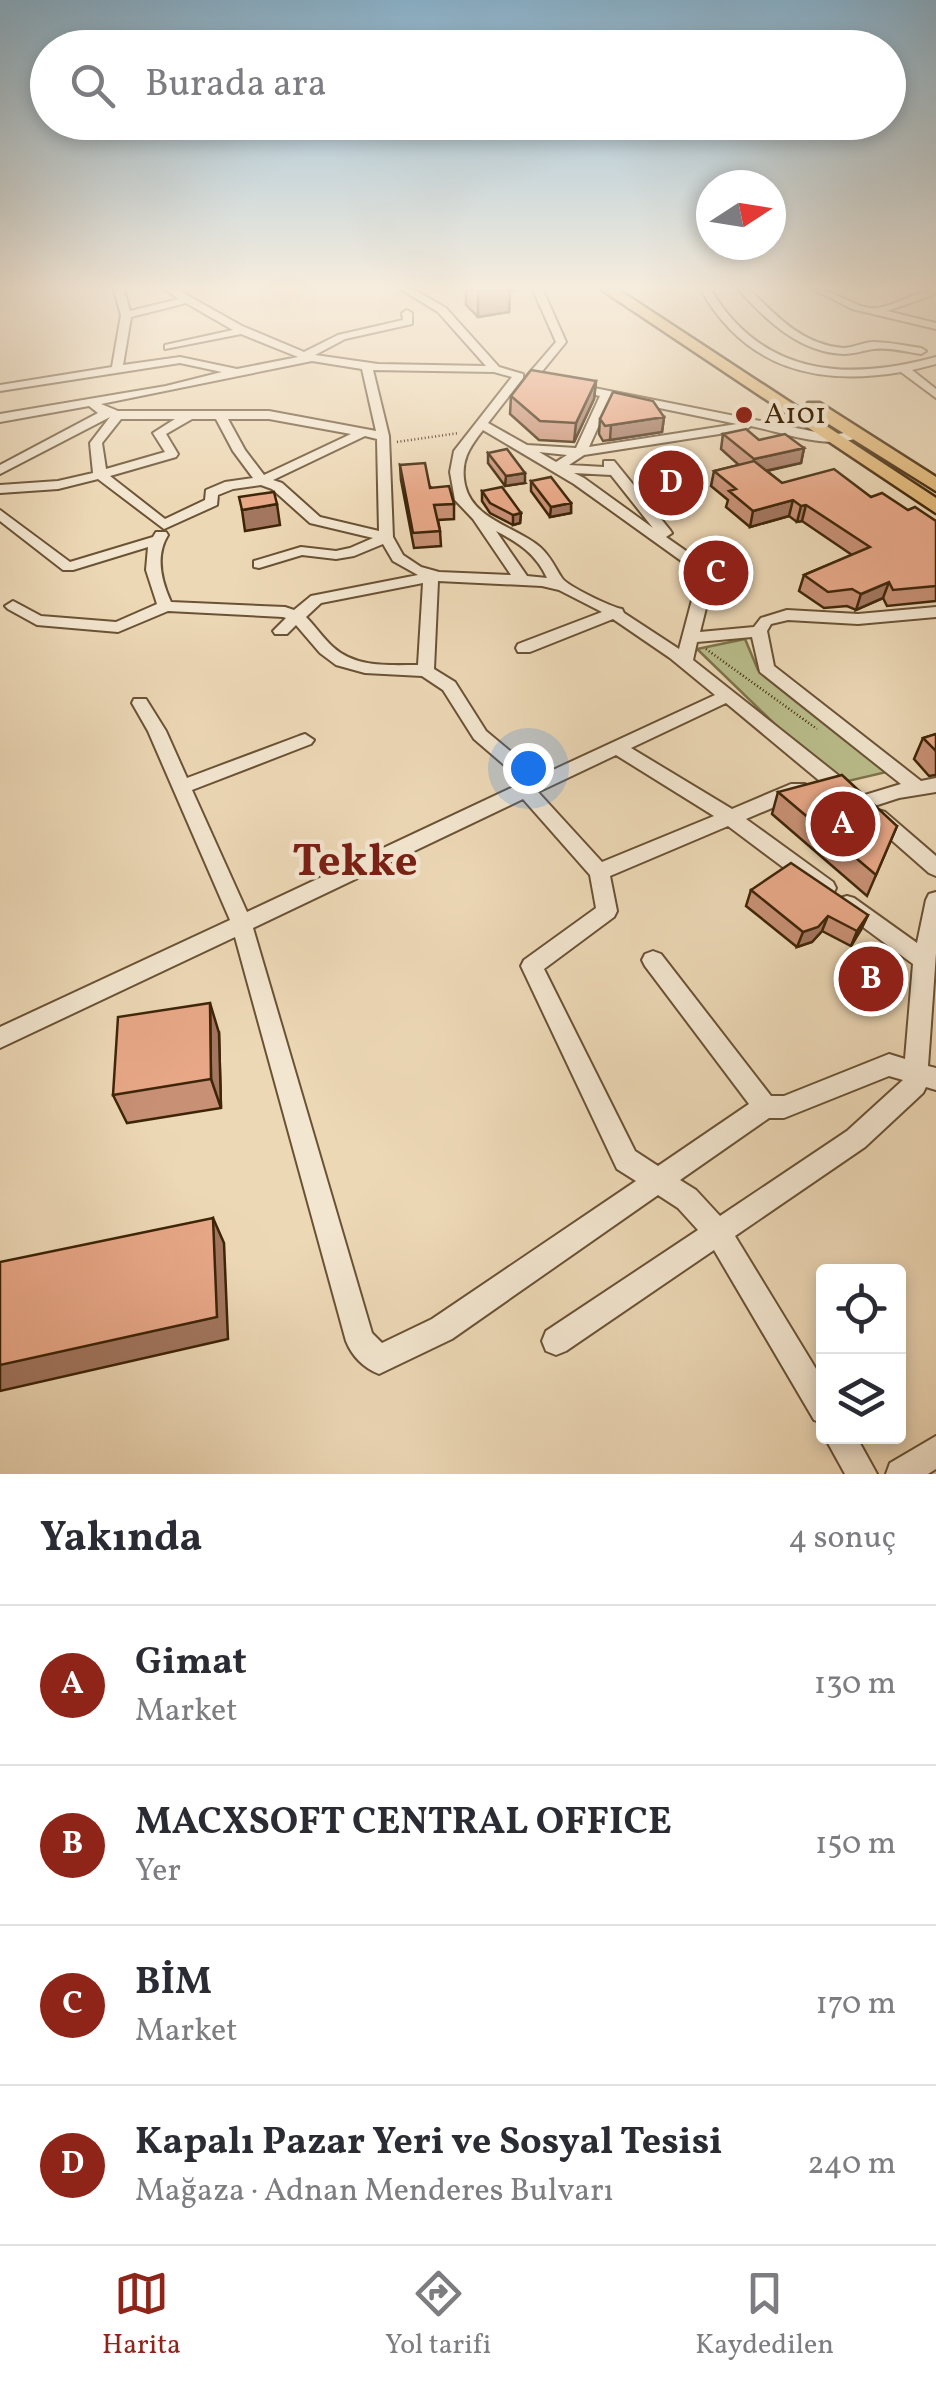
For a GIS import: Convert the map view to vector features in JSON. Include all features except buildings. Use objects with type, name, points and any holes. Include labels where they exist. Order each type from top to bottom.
[{"type":"highway","points":[[710,359],[936,507]]},
{"type":"highway","points":[[739,359],[936,486]]},
{"type":"street","points":[[117,371],[119,359]]},
{"type":"street","points":[[2,466],[104,408],[229,372],[294,359]]},
{"type":"street","points":[[328,359],[495,370],[830,439],[858,435]]},
{"type":"street","points":[[485,359],[495,370]]},
{"type":"street","points":[[521,578],[480,518],[462,500],[456,472],[460,450],[544,359]]},
{"type":"street","points":[[784,359],[802,370],[906,371],[934,359]]},
{"type":"street","points":[[0,388],[180,360],[229,372]]},
{"type":"street","points":[[366,364],[383,440],[386,537],[406,568],[432,577]]},
{"type":"street","points":[[906,371],[936,396]]},
{"type":"street","points":[[0,489],[58,485],[172,454],[159,433],[207,413],[229,372]]},
{"type":"street","points":[[103,373],[104,408],[96,443],[100,475],[164,524]]},
{"type":"street","points":[[556,468],[580,452],[607,394]]},
{"type":"street","points":[[0,418],[104,408],[268,415],[364,432],[383,440]]},
{"type":"street","points":[[676,408],[689,422],[688,430],[676,445]]},
{"type":"street","points":[[207,413],[262,481],[277,486],[315,520],[386,537]]},
{"type":"street","points":[[521,446],[580,452],[676,445],[755,424]]},
{"type":"street","points":[[478,427],[521,446],[556,468],[694,564],[702,582],[702,602],[684,662]]},
{"type":"street","points":[[166,606],[159,595],[152,560],[164,524],[212,502],[211,493],[262,481],[364,432]]},
{"type":"street","points":[[598,450],[681,553]]},
{"type":"street","points":[[556,468],[615,471]]},
{"type":"street","points":[[0,514],[68,568],[156,540]]},
{"type":"street","points":[[480,518],[523,540],[545,559],[558,585]]},
{"type":"street","points":[[260,564],[301,551],[336,555],[354,552],[386,537]]},
{"type":"street","points":[[426,671],[432,577]]},
{"type":"street","points":[[282,631],[316,599],[432,577],[521,578],[558,585],[617,612],[684,662],[862,803],[936,868]]},
{"type":"street","points":[[13,606],[37,620],[118,627],[166,606],[298,616],[332,656],[359,667],[426,671],[449,686],[480,735],[531,786],[599,872],[607,911],[532,966],[626,1160],[687,1199],[718,1233],[816,1397]]},
{"type":"street","points":[[524,648],[617,612]]},
{"type":"street","points":[[926,786],[766,668],[759,631],[766,621],[787,615],[858,618],[936,612]]},
{"type":"street","points":[[690,638],[759,631]]},
{"type":"street","points":[[0,1038],[727,696]]},
{"type":"street","points":[[140,703],[242,925],[360,1341],[379,1360],[442,1329],[764,1107],[784,1108],[889,1064],[926,1075]]},
{"type":"street","points":[[180,788],[305,740]]},
{"type":"street","points":[[617,748],[730,817],[924,960]]},
{"type":"street","points":[[599,872],[826,777]]},
{"type":"street","points":[[862,803],[926,786]]},
{"type":"street","points":[[556,1342],[856,1139],[926,1075],[924,960],[936,900]]},
{"type":"street","points":[[653,960],[764,1107]]},
{"type":"street","points":[[845,1444],[862,1474]]},
{"type":"street","points":[[901,1474],[936,1452]]},
{"type":"path","points":[[383,440],[478,427]]},
{"type":"path","points":[[690,638],[820,732]]},
{"type":"green space","points":[[745,639],[758,670],[891,771],[844,782],[787,736],[697,649]]},
{"type":"place","name":"A101","points":[[744,415]]},
{"type":"place","name":"Kapalı Pazar Yeri ve Sosyal Tesisi","points":[[671,483]]},
{"type":"place","name":"BİM","points":[[716,573]]},
{"type":"place","name":"Gimat","points":[[843,824]]},
{"type":"place","name":"MACXSOFT CENTRAL OFFICE","points":[[871,979]]},
{"type":"district","name":"Tekke","points":[[355,863]]}]
